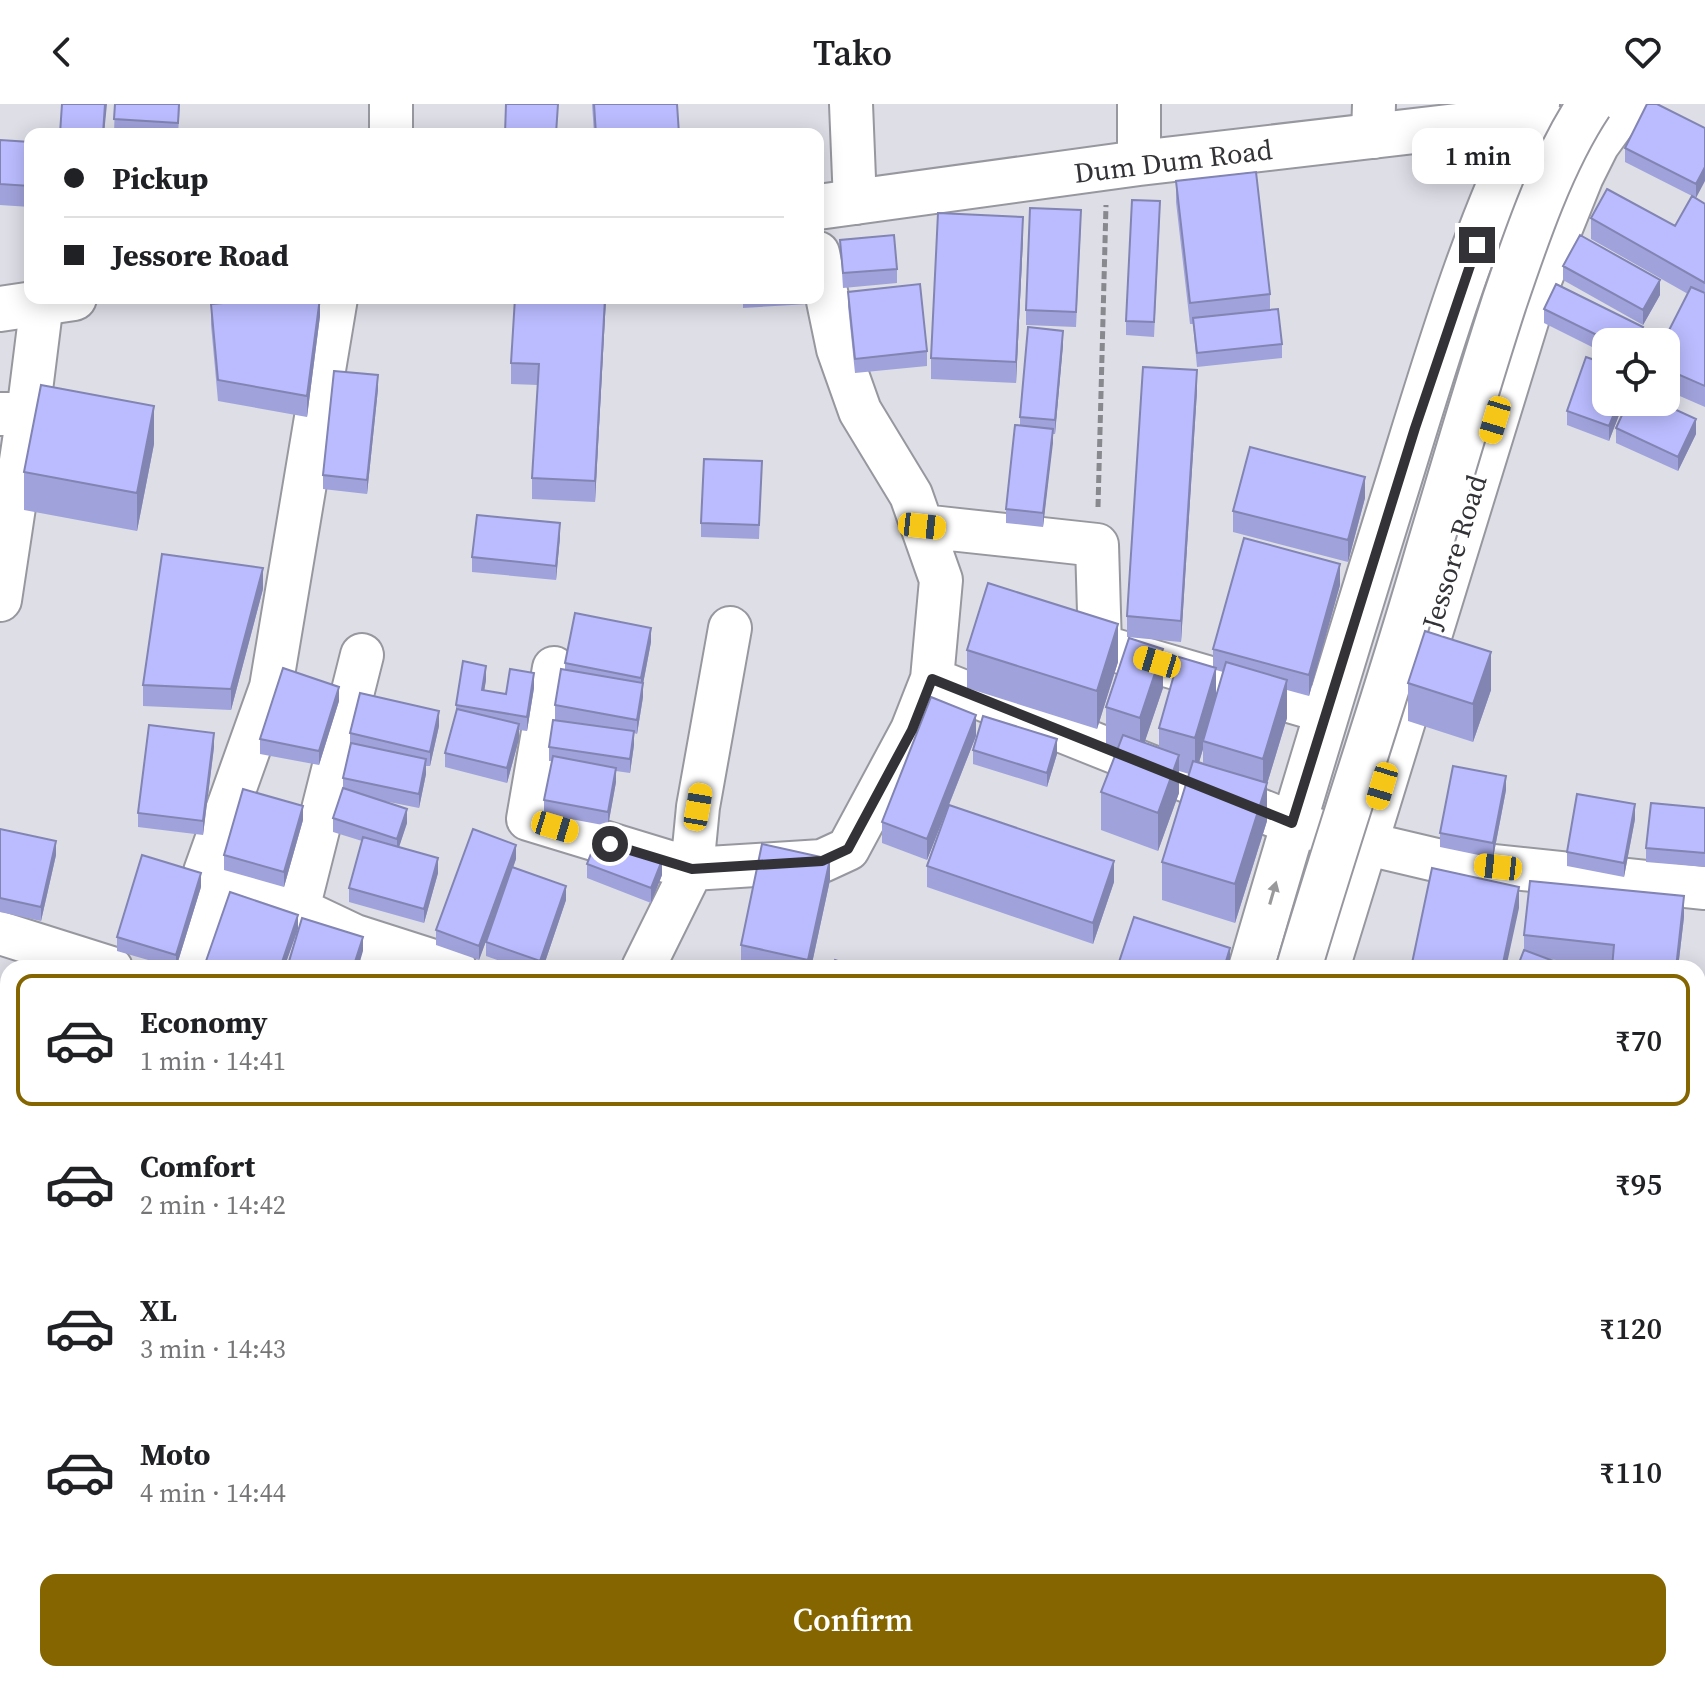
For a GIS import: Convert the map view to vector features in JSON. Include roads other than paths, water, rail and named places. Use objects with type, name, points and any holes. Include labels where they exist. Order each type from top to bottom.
[{"type":"main road","name":"Jessore Road","points":[[1329,960],[1537,285],[1581,176],[1594,124],[1626,104]]},
{"type":"main road","name":"Dum Dum Road","points":[[837,205],[1123,166],[1373,120],[1533,112]]},
{"type":"main road","points":[[1253,960],[1292,823],[1452,313],[1477,245],[1533,112],[1594,124]]},
{"type":"main road","points":[[1301,960],[1527,232],[1579,121],[1594,124]]},
{"type":"main road","points":[[0,309],[32,304]]},
{"type":"street","points":[[391,104],[391,128]]},
{"type":"street","points":[[837,205],[851,104]]},
{"type":"street","points":[[1123,166],[1139,104]]},
{"type":"street","points":[[554,668],[528,819],[692,869],[822,861],[848,849],[912,730],[932,679],[941,580],[911,495],[860,411],[838,349],[824,282]]},
{"type":"street","points":[[0,600],[14,414],[56,304]]},
{"type":"street","points":[[205,872],[271,687],[335,304]]},
{"type":"street","points":[[922,526],[1097,545],[1100,646],[1327,712]]},
{"type":"street","points":[[647,960],[692,869],[698,807],[730,628]]},
{"type":"street","points":[[298,909],[362,655]]},
{"type":"street","points":[[932,679],[1292,823],[1364,843],[1436,860],[1705,888]]},
{"type":"street","points":[[191,960],[206,902],[218,884],[298,909],[355,936],[430,960]]},
{"type":"street","points":[[0,933],[86,960]]}]
